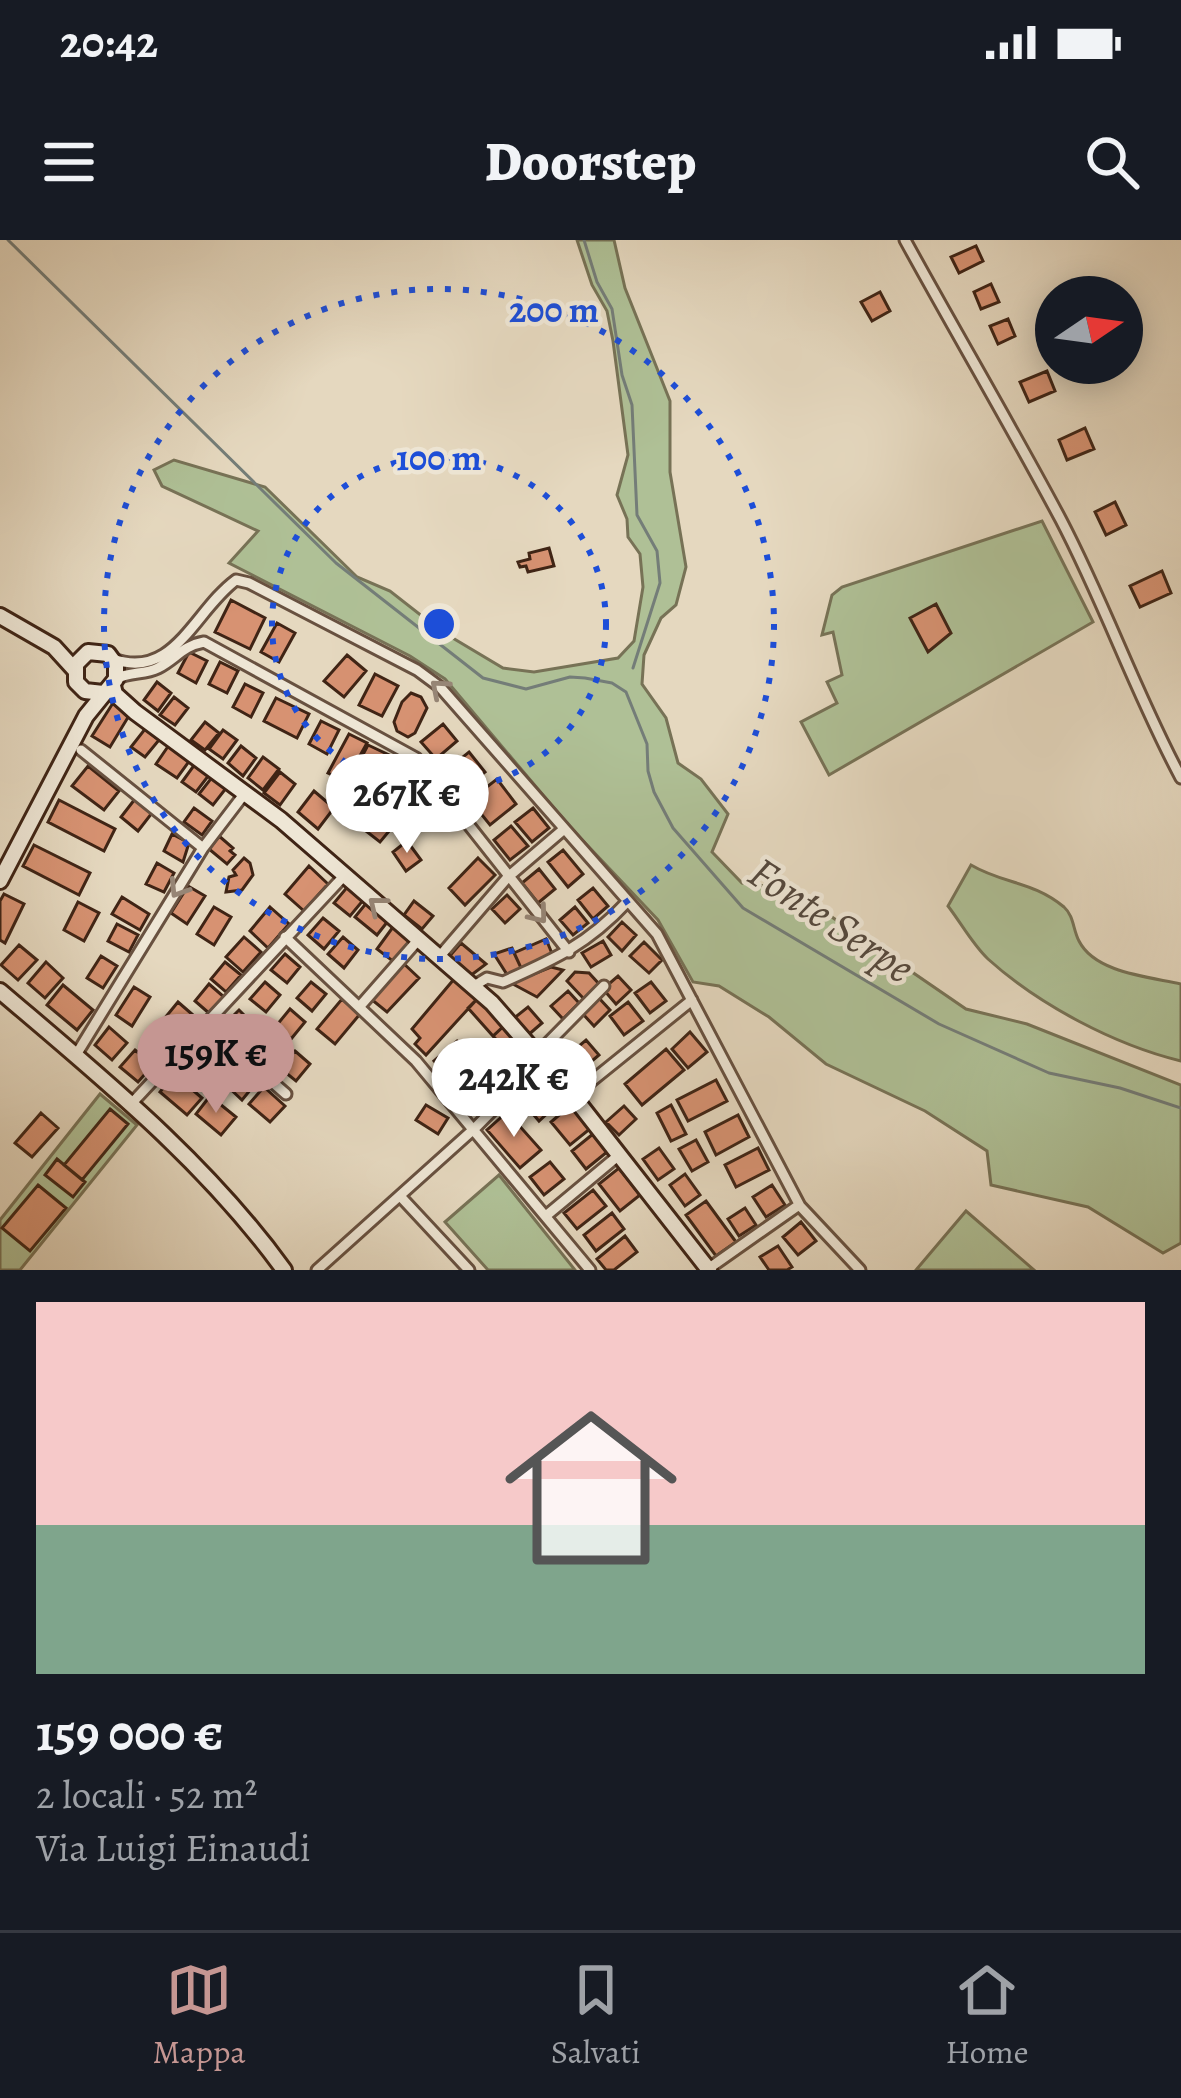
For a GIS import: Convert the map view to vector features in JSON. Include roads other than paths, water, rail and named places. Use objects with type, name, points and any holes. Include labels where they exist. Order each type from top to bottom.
[{"type":"street","points":[[904,240],[1061,520],[1181,778]]},
{"type":"street","points":[[0,616],[54,647],[82,655],[102,651],[140,666],[176,644],[236,580],[417,670],[459,706],[657,934],[799,1205],[860,1270]]},
{"type":"street","points":[[199,615],[195,628],[204,642],[416,758],[569,952]]},
{"type":"street","points":[[0,881],[86,716],[111,686],[126,673],[160,667],[177,651],[204,642]]},
{"type":"street","points":[[54,647],[74,669],[76,682],[85,691],[86,716]]},
{"type":"street","points":[[74,669],[82,655]]},
{"type":"street","points":[[113,659],[115,694],[281,820],[492,1003],[708,1269],[799,1205]]},
{"type":"street","points":[[85,691],[111,686]]},
{"type":"street","points":[[81,750],[203,848]]},
{"type":"street","points":[[76,1055],[203,848],[244,793]]},
{"type":"street","points":[[440,956],[508,877],[563,830]]},
{"type":"street","points":[[132,1103],[343,877]]},
{"type":"street","points":[[492,1003],[503,982],[569,952],[603,929],[627,902]]},
{"type":"street","points":[[285,937],[361,1005],[475,1128],[590,1270]]},
{"type":"street","points":[[361,1005],[419,939]]},
{"type":"street","points":[[474,986],[487,977],[503,982]]},
{"type":"street","points":[[317,1270],[475,1128],[604,986]]},
{"type":"street","points":[[0,991],[205,1172],[284,1270]]},
{"type":"street","points":[[572,1096],[692,1000]]},
{"type":"street","points":[[206,1024],[286,1094]]},
{"type":"street","points":[[547,1215],[619,1155]]},
{"type":"street","points":[[400,1196],[469,1270]]},
{"type":"waterway","name":"Fonte Serpe","points":[[8,240],[336,563],[483,678],[526,689],[570,677],[585,678],[612,683],[626,692],[647,744],[654,792],[673,828],[743,908],[939,1024],[1049,1073],[1120,1088],[1181,1108]]},
{"type":"waterway","name":"Fonte Serpe","points":[[584,240],[597,282],[612,309],[622,375],[632,405],[637,515],[657,551],[660,583],[633,668]]}]
